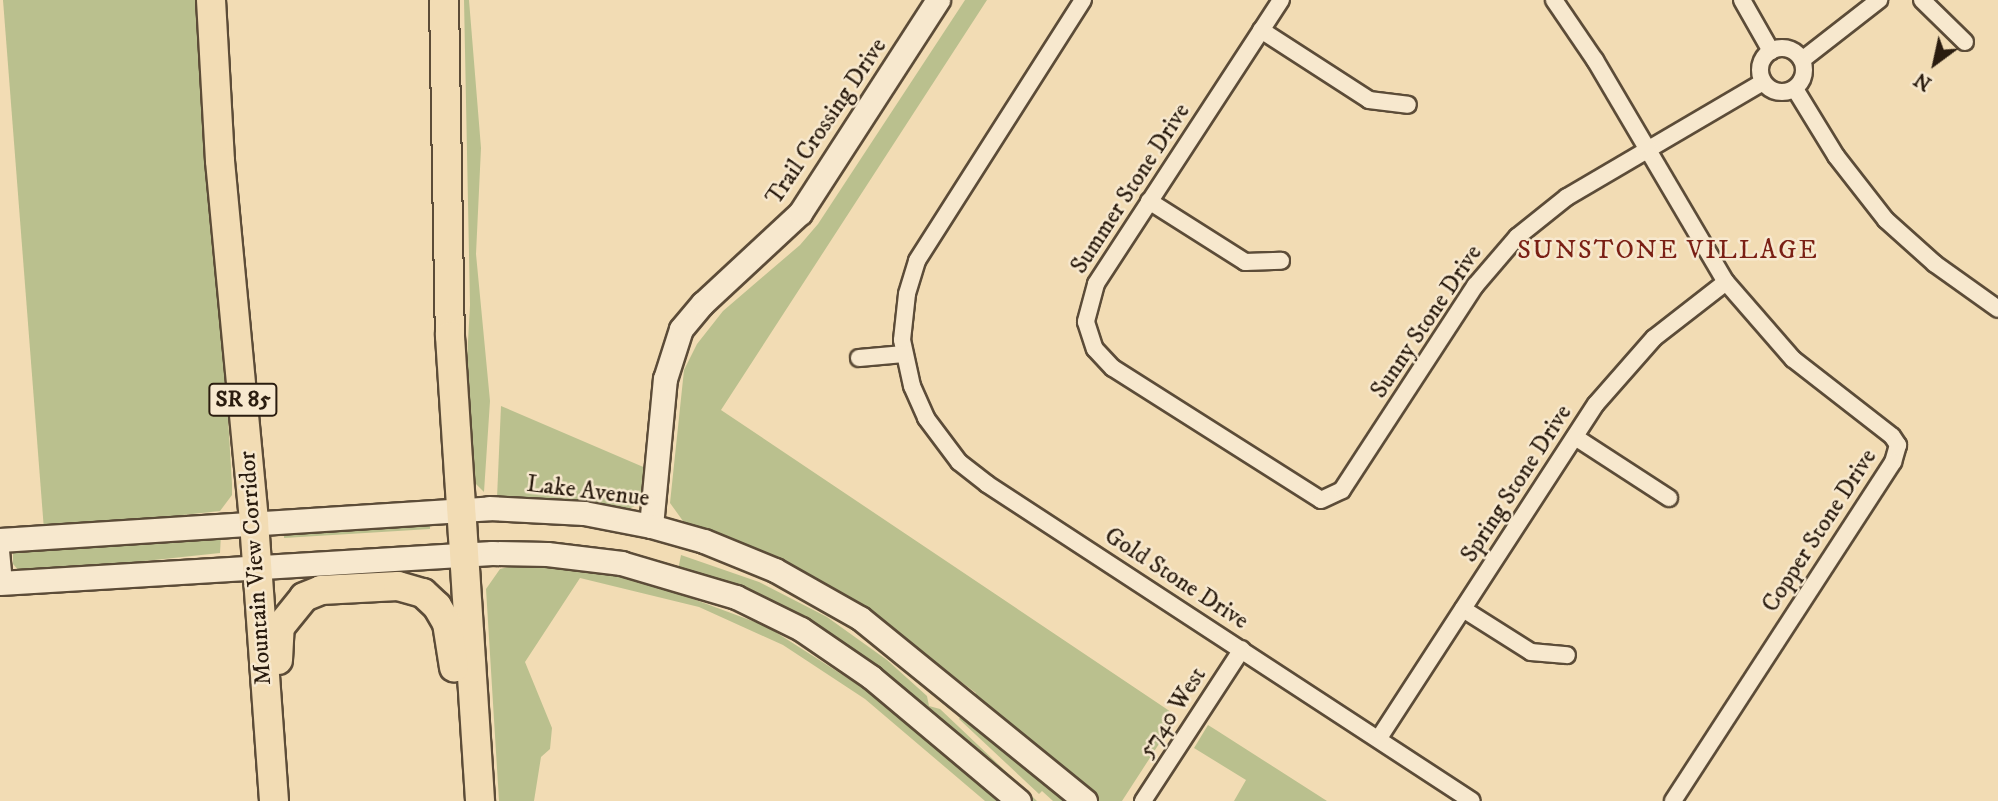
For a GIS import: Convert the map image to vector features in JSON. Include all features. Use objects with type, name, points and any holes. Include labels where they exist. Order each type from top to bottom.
[{"type":"highway","name":"Mountain View Corridor","points":[[211,0],[220,161],[254,522],[274,801]]},
{"type":"highway","points":[[444,0],[450,336],[478,801]]},
{"type":"highway","points":[[288,801],[277,646],[284,617],[304,597],[321,590],[398,586],[430,599],[447,623],[478,801]]},
{"type":"street","name":"Trail Crossing Drive","points":[[651,526],[664,379],[681,329],[703,303],[800,213],[938,0]]},
{"type":"street","name":"Gold Stone Drive","points":[[1083,0],[925,244],[907,294],[904,354],[926,418],[959,462],[1472,801]]},
{"type":"street","name":"Summer Stone Drive","points":[[1281,0],[1091,293],[1086,322],[1095,349],[1113,368],[1314,498],[1329,500]]},
{"type":"street","name":"Copper Stone Drive","points":[[1554,0],[1726,282],[1793,359],[1892,436],[1898,452],[1673,801]]},
{"type":"street","points":[[1742,0],[1771,51]]},
{"type":"street","points":[[1802,60],[1879,0]]},
{"type":"street","points":[[1922,0],[1965,42]]},
{"type":"street","points":[[1261,30],[1369,100],[1408,105]]},
{"type":"street","points":[[1785,48],[1802,60],[1805,73],[1795,89],[1781,93],[1763,82],[1762,61],[1771,51],[1785,48]]},
{"type":"street","name":"Sunny Stone Drive","points":[[1329,500],[1342,491],[1475,286],[1502,252],[1549,209],[1763,82]]},
{"type":"street","points":[[1795,89],[1836,156],[1886,220],[1935,264],[1997,306]]},
{"type":"street","points":[[1149,201],[1245,262],[1281,261]]},
{"type":"street","name":"Spring Stone Drive","points":[[1380,738],[1575,437],[1634,358],[1726,282]]},
{"type":"street","points":[[859,358],[904,354]]},
{"type":"street","points":[[1575,437],[1669,498]]},
{"type":"street","name":"Lake Avenue","points":[[0,540],[462,509],[554,510],[651,526],[775,570],[860,618],[1085,801]]},
{"type":"street","points":[[0,540],[2,583],[463,555],[547,554],[621,563],[758,607],[842,655],[1019,801]]},
{"type":"street","points":[[1463,609],[1531,652],[1567,655]]},
{"type":"street","name":"5740 West","points":[[1143,801],[1242,649]]},
{"type":"green space","points":[[3,0],[203,0],[232,484],[232,495],[220,511],[44,530]]},
{"type":"green space","points":[[464,0],[469,0],[481,148],[476,254],[490,401],[484,492],[474,482],[466,378],[470,305]]},
{"type":"green space","points":[[965,0],[987,0],[721,410],[1177,716],[1122,801],[1099,801],[974,696],[976,693],[877,619],[755,552],[683,521],[670,503],[684,370],[697,344],[723,311],[800,245],[818,224]]},
{"type":"green space","points":[[501,406],[648,469],[644,502],[626,510],[497,498]]},
{"type":"green space","points":[[430,524],[430,529],[284,538],[284,534]]},
{"type":"green space","points":[[221,533],[220,553],[51,571],[20,572],[13,564],[13,545]]},
{"type":"green space","points":[[705,549],[792,585],[872,634],[1073,801],[1053,801],[1042,791],[1039,794],[959,719],[962,714],[948,708],[910,669],[854,626],[810,598],[703,552]]},
{"type":"green space","points":[[681,555],[759,582],[827,617],[887,660],[927,696],[929,706],[940,709],[1037,801],[1031,801],[914,703],[678,570]]},
{"type":"green space","points":[[516,565],[585,570],[650,583],[766,626],[871,693],[999,801],[985,801],[865,699],[783,645],[699,607],[580,578],[525,662],[552,728],[550,749],[541,757],[534,801],[499,801],[486,589],[500,569]]},
{"type":"green space","points":[[1208,725],[1327,801],[1234,801],[1246,780],[1194,748]]},
{"type":"district","name":"SUNSTONE VILLAGE","points":[[1668,251]]}]
